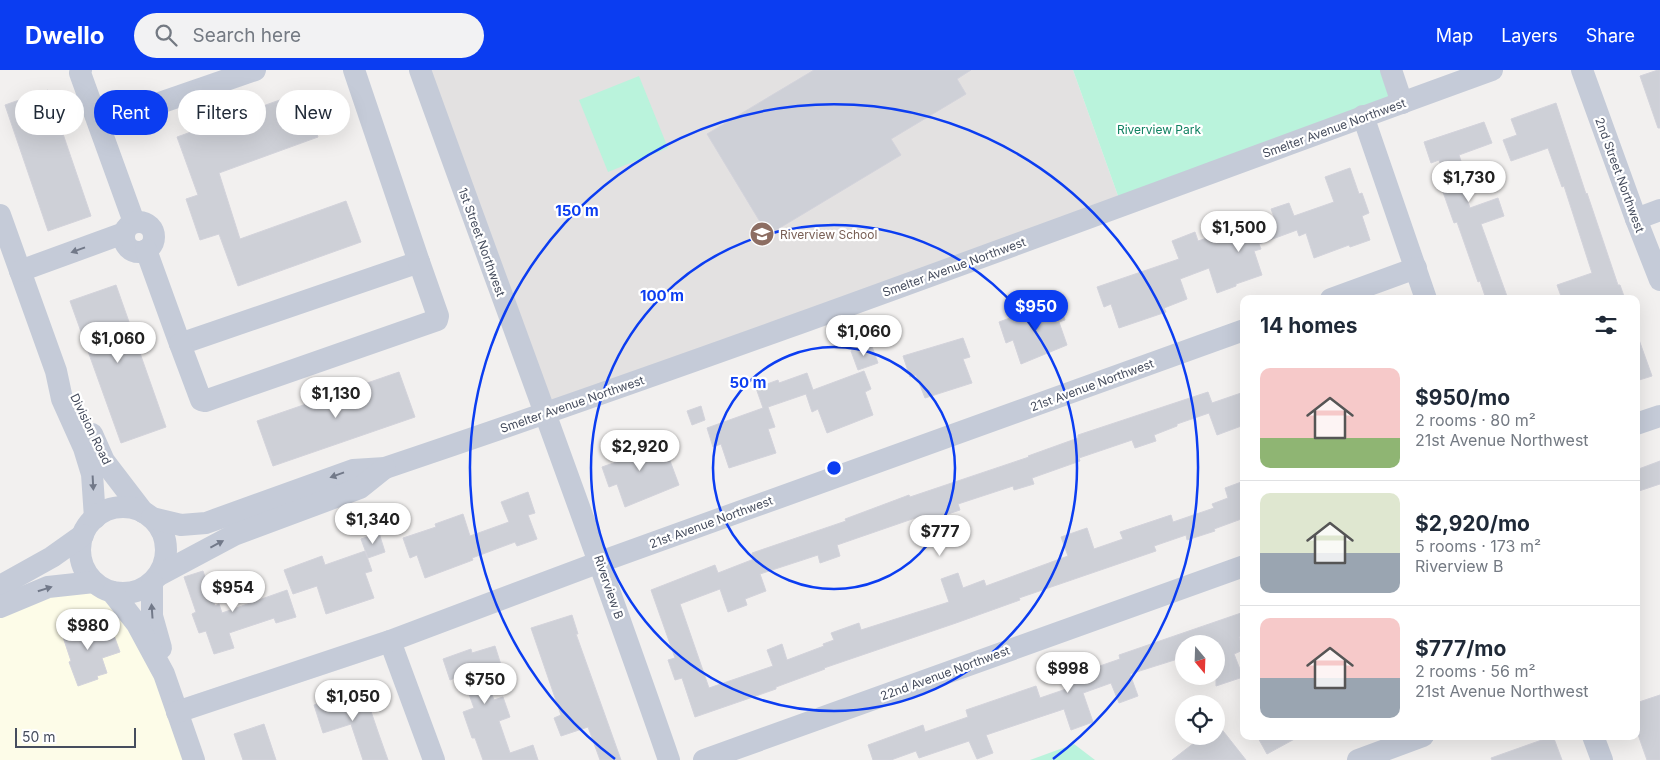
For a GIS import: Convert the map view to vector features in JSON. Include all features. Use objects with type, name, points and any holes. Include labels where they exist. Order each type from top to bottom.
[{"type":"street","points":[[81,70],[80,73],[94,111]]},
{"type":"street","points":[[168,100],[254,70]]},
{"type":"street","points":[[102,135],[133,238],[180,344],[201,400],[205,401],[437,320],[438,316],[354,70]]},
{"type":"street","name":"1st Street Northwest","points":[[420,70],[544,414]]},
{"type":"street","points":[[1391,70],[1402,103]]},
{"type":"street","name":"Smelter Avenue Northwest","points":[[148,515],[181,525],[206,523],[353,470],[385,468],[544,414],[1122,207],[1363,116],[1492,70]]},
{"type":"street","name":"2nd Street Northwest","points":[[1582,70],[1660,280]]},
{"type":"street","points":[[1363,116],[1425,295]]},
{"type":"street","points":[[1636,219],[1660,210]]},
{"type":"street","name":"Division Road","points":[[0,215],[56,371],[62,399],[84,448],[92,474],[89,526]]},
{"type":"street","points":[[23,278],[133,238]]},
{"type":"street","points":[[180,344],[419,262]]},
{"type":"street","points":[[1342,295],[1416,268]]},
{"type":"street","name":"21st Avenue Northwest","points":[[177,712],[390,641],[600,562],[1240,331]]},
{"type":"street","name":"Division Road","points":[[56,371],[69,383],[104,461],[148,515]]},
{"type":"street","name":"Riverview B","points":[[544,414],[600,562],[669,760]]},
{"type":"street","points":[[1640,423],[1660,416]]},
{"type":"street","name":"Smelter Avenue Northwest","points":[[155,579],[234,535],[360,488],[385,468]]},
{"type":"street","points":[[0,586],[52,557],[103,512],[123,507],[134,508],[148,515],[159,526],[166,545],[164,566],[155,579],[133,592],[123,594],[103,587],[48,587],[0,607]]},
{"type":"street","points":[[89,526],[80,545],[82,565],[87,575],[103,587],[137,624],[164,674],[194,760]]},
{"type":"street","name":"22nd Avenue Northwest","points":[[704,760],[1240,567]]},
{"type":"street","points":[[155,579],[152,616],[161,649],[164,674]]},
{"type":"street","points":[[390,641],[434,760]]},
{"type":"street","points":[[1358,760],[1412,740]]},
{"type":"street","points":[[1594,740],[1602,760]]},
{"type":"shaded area","name":"Riverview School","points":[[420,70],[1073,70],[1122,207],[544,414]]},
{"type":"shaded area","points":[[94,582],[112,592],[194,760],[0,760],[0,607]]},
{"type":"green space","name":"Riverview Park","points":[[1073,70],[1390,70],[1402,103],[1122,207]]},
{"type":"green space","points":[[639,76],[668,148],[608,172],[579,100]]},
{"type":"green space","points":[[1074,744],[1095,760],[1030,760]]},
{"type":"building","points":[[814,70],[971,70],[957,79],[966,94],[891,139],[901,155],[768,235],[707,134]]},
{"type":"building","points":[[1660,70],[1660,128],[1658,128],[1640,76]]},
{"type":"building","points":[[276,101],[276,135],[317,135],[318,137],[219,173],[240,239],[346,201],[361,242],[238,286],[219,234],[200,240],[186,199],[198,195],[177,137],[183,135],[266,135],[266,105]]},
{"type":"building","points":[[15,102],[15,134],[5,105]]},
{"type":"building","points":[[1556,103],[1618,285],[1620,285],[1624,295],[1561,295],[1557,285],[1592,273],[1564,186],[1562,187],[1548,148],[1511,161],[1503,140],[1517,135],[1511,119]]},
{"type":"building","points":[[1484,122],[1492,143],[1459,155],[1466,176],[1460,178],[1470,208],[1498,198],[1504,216],[1481,224],[1507,295],[1485,295],[1480,281],[1478,282],[1457,222],[1454,223],[1443,192],[1449,190],[1439,160],[1431,163],[1424,142]]},
{"type":"building","points":[[15,135],[63,135],[91,216],[48,231]]},
{"type":"building","points":[[1350,168],[1359,194],[1362,193],[1369,213],[1362,216],[1370,240],[1350,247],[1349,245],[1314,258],[1306,233],[1299,236],[1297,230],[1259,244],[1261,249],[1254,251],[1262,275],[1236,284],[1236,286],[1217,293],[1209,268],[1180,279],[1187,299],[1164,308],[1166,312],[1119,328],[1111,304],[1104,307],[1097,287],[1179,259],[1172,241],[1195,232],[1198,241],[1213,236],[1215,243],[1276,222],[1271,209],[1289,203],[1294,216],[1334,202],[1325,177]]},
{"type":"building","points":[[116,285],[166,427],[121,443],[70,301]]},
{"type":"building","points":[[1059,300],[1065,320],[1059,322],[1067,345],[1021,364],[1013,340],[1006,343],[999,322]]},
{"type":"building","points":[[963,338],[970,357],[963,359],[972,383],[925,398],[916,375],[910,377],[903,356]]},
{"type":"building","points":[[1640,343],[1652,376],[1640,380]]},
{"type":"building","points":[[871,344],[878,363],[858,370],[851,351]]},
{"type":"building","points":[[864,371],[871,389],[865,392],[873,415],[827,433],[818,409],[812,412],[806,394],[768,407],[775,427],[768,429],[776,453],[729,468],[721,444],[713,447],[707,428],[763,408],[756,388],[778,380],[779,383],[807,373],[813,390]]},
{"type":"building","points":[[399,372],[415,417],[273,466],[257,421]]},
{"type":"building","points":[[1208,392],[1212,403],[1240,393],[1240,426],[1217,435],[1209,413],[1177,424],[1177,426],[1154,435],[1156,441],[1135,448],[1132,440],[1079,458],[1080,461],[1032,478],[1034,484],[1014,490],[1013,486],[958,504],[960,510],[936,518],[938,522],[922,527],[918,517],[837,545],[840,556],[820,563],[818,555],[760,574],[766,591],[745,599],[747,605],[728,612],[720,589],[680,604],[709,688],[773,666],[767,650],[782,644],[787,660],[824,646],[823,644],[834,640],[831,633],[859,623],[861,630],[949,602],[941,579],[958,573],[963,588],[984,580],[986,586],[1068,556],[1061,537],[1087,528],[1094,549],[1123,539],[1120,532],[1171,515],[1173,522],[1214,508],[1212,504],[1228,498],[1225,488],[1240,482],[1240,519],[1214,529],[1215,531],[1187,540],[1186,535],[1154,546],[1156,551],[824,668],[776,687],[776,689],[695,717],[682,678],[675,680],[668,660],[675,658],[651,590],[715,565],[718,573],[754,559],[752,553],[846,521],[845,519],[909,495],[910,497],[1029,457],[1078,438],[1078,435]]},
{"type":"building","points":[[701,406],[705,420],[692,425],[687,411]]},
{"type":"building","points":[[632,437],[638,452],[663,442],[679,485],[625,507],[617,484],[609,487],[602,467],[619,461],[613,444]]},
{"type":"building","points":[[1660,461],[1660,484],[1640,491],[1640,468]]},
{"type":"building","points":[[528,492],[535,513],[528,515],[537,539],[517,546],[515,542],[425,578],[417,555],[410,558],[403,538],[436,527],[435,524],[463,514],[470,536],[509,522],[501,502]]},
{"type":"building","points":[[379,533],[385,552],[368,558],[361,539]]},
{"type":"building","points":[[365,551],[372,571],[365,573],[374,598],[326,614],[317,586],[293,594],[284,570],[322,556],[325,565]]},
{"type":"building","points":[[203,571],[215,606],[219,604],[222,613],[287,590],[296,617],[276,623],[274,618],[229,633],[234,648],[214,654],[206,631],[199,633],[192,614],[196,612],[184,577]]},
{"type":"building","points":[[1240,613],[1240,651],[1234,654],[1240,669],[1240,678],[1225,683],[1225,635],[1177,635]]},
{"type":"building","points":[[572,615],[578,634],[576,634],[621,760],[600,760],[588,727],[561,736],[554,718],[561,715],[531,628]]},
{"type":"building","points":[[88,619],[93,637],[112,630],[120,652],[102,658],[107,673],[97,676],[98,679],[78,686],[60,628]]},
{"type":"building","points":[[1175,636],[1175,660],[1130,674],[1138,696],[1119,703],[1111,683],[1083,693],[1093,722],[1071,730],[1064,709],[986,735],[993,753],[977,759],[969,741],[919,758],[916,751],[891,760],[873,760],[868,745],[923,725],[925,732],[968,717],[966,710],[1036,686],[1040,698],[1072,687],[1068,677],[1120,659],[1119,655]]},
{"type":"building","points":[[495,646],[502,668],[484,674],[494,700],[503,697],[510,717],[499,721],[510,753],[533,745],[538,760],[483,760],[475,738],[472,738],[463,712],[474,708],[462,675],[450,680],[443,659],[471,649],[472,653]]},
{"type":"building","points":[[363,688],[388,760],[363,760],[351,724],[323,733],[314,705]]},
{"type":"building","points":[[1660,695],[1660,760],[1647,760],[1640,740],[1640,702]]},
{"type":"building","points":[[264,724],[276,760],[243,760],[234,734]]},
{"type":"building","points":[[1225,733],[1246,760],[1172,760],[1191,745],[1225,745]]},
{"type":"building","points":[[1259,740],[1293,740],[1267,754]]},
{"type":"building","points":[[1542,740],[1554,740],[1562,760],[1492,760],[1491,758]]},
{"type":"place","name":"Riverview School","points":[[762,234]]}]
